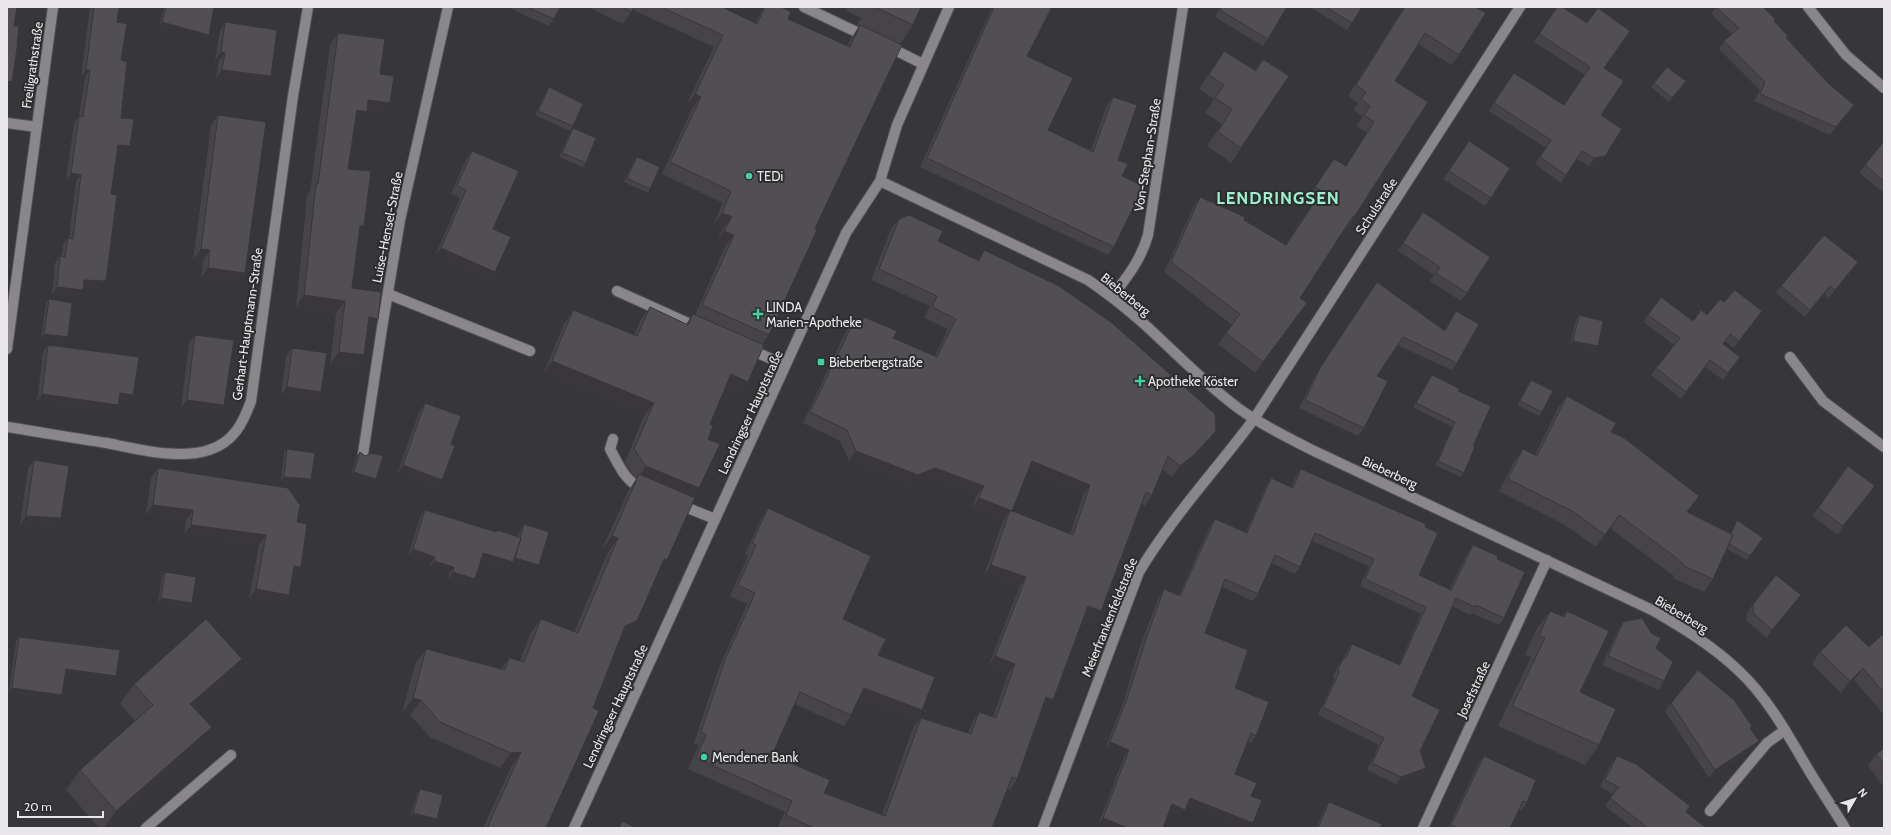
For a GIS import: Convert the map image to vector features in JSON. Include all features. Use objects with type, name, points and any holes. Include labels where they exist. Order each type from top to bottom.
[{"type":"street","name":"Freiligrathstraße","points":[[7,350],[53,7]]},
{"type":"street","name":"Gerhart-Hauptmann-Straße","points":[[7,427],[156,452],[194,454],[211,450],[232,437],[243,422],[251,401],[293,96],[308,7]]},
{"type":"street","name":"Luise-Hensel-Straße","points":[[363,454],[400,220],[448,7]]},
{"type":"street","points":[[804,7],[923,64]]},
{"type":"street","name":"Lendringser Hauptstraße","points":[[574,828],[846,233],[880,181],[897,125],[949,7]]},
{"type":"street","name":"Von-Stephan-Straße","points":[[1112,297],[1133,269],[1143,251],[1148,235],[1183,7]]},
{"type":"street","name":"Schulstraße","points":[[1254,419],[1520,7]]},
{"type":"street","points":[[1808,7],[1846,55],[1884,88]]},
{"type":"street","name":"Freiligrathstraße","points":[[7,123],[37,127]]},
{"type":"street","name":"Bieberberg","points":[[880,181],[1045,258],[1088,280],[1112,297],[1216,390],[1254,419],[1312,450],[1652,610],[1714,649],[1741,672],[1785,730],[1846,828]]},
{"type":"street","points":[[617,291],[709,332]]},
{"type":"street","points":[[388,294],[530,351]]},
{"type":"street","points":[[737,344],[785,365]]},
{"type":"street","points":[[1790,357],[1824,401],[1884,447]]},
{"type":"street","name":"Meierfrankenfeldstraße","points":[[1043,828],[1139,572],[1159,539],[1228,454],[1254,419]]},
{"type":"street","points":[[613,439],[610,449],[625,475],[634,485],[654,494]]},
{"type":"street","points":[[667,499],[715,519]]},
{"type":"street","name":"Josefstraße","points":[[1423,828],[1547,560]]},
{"type":"street","points":[[1710,811],[1767,743],[1785,730]]},
{"type":"street","points":[[146,828],[231,755]]},
{"type":"building","points":[[7,7],[17,7],[14,26],[19,26],[12,82],[7,81]]},
{"type":"building","points":[[94,7],[119,7],[117,22],[127,24],[121,60],[127,62],[121,118],[134,119],[130,146],[118,145],[111,194],[117,195],[106,281],[84,280],[83,290],[57,287],[60,256],[65,257],[68,238],[73,239],[81,175],[71,173],[79,116],[83,117],[90,70],[86,70]]},
{"type":"building","points":[[166,7],[214,7],[209,35],[162,22]]},
{"type":"building","points":[[527,7],[560,7],[554,19]]},
{"type":"building","points":[[622,7],[634,7],[632,12]]},
{"type":"building","points":[[661,7],[722,7],[757,24],[765,7],[781,7],[791,12],[788,19],[850,47],[860,25],[902,45],[815,228],[817,230],[769,335],[702,305],[734,235],[724,231],[732,217],[722,213],[731,191],[670,162],[701,97],[695,94],[723,35]]},
{"type":"building","points":[[875,7],[921,7],[913,25]]},
{"type":"building","points":[[994,7],[1052,7],[1027,56],[1073,78],[1048,130],[1093,152],[1113,97],[1137,105],[1118,160],[1128,164],[1122,176],[1141,185],[1137,200],[1114,247],[927,158]]},
{"type":"building","points":[[1222,7],[1287,7],[1268,39],[1220,10]]},
{"type":"building","points":[[1326,7],[1362,7],[1352,23]]},
{"type":"building","points":[[1405,7],[1475,7],[1486,13],[1459,55],[1425,33],[1395,81],[1428,102],[1300,298],[1307,303],[1263,362],[1226,333],[1240,314],[1171,262],[1200,197],[1245,217],[1244,220],[1286,245],[1322,191],[1315,187],[1334,159],[1346,166],[1374,122],[1364,115],[1370,106],[1361,99],[1366,92],[1356,85]]},
{"type":"building","points":[[1557,7],[1562,7],[1587,23],[1598,8],[1630,31],[1604,68],[1624,81],[1601,115],[1622,129],[1605,156],[1594,158],[1582,151],[1566,175],[1540,157],[1551,140],[1494,103],[1514,73],[1564,105],[1590,67],[1539,34]]},
{"type":"building","points":[[1716,7],[1763,7],[1775,19],[1774,21],[1788,36],[1786,38],[1830,85],[1854,105],[1836,127],[1760,94],[1765,82],[1724,41],[1739,28]]},
{"type":"building","points":[[225,22],[277,30],[271,76],[222,70],[225,53],[221,52]]},
{"type":"building","points":[[338,33],[385,39],[380,74],[394,76],[390,103],[368,100],[367,112],[357,110],[348,169],[371,171],[364,226],[360,226],[352,288],[381,292],[378,319],[369,317],[364,355],[339,352],[345,301],[304,295],[316,184],[318,184]]},
{"type":"building","points":[[1224,51],[1256,71],[1263,59],[1289,76],[1241,148],[1218,132],[1232,109],[1215,98],[1224,85],[1209,75]]},
{"type":"building","points":[[1667,67],[1686,81],[1672,98],[1654,83]]},
{"type":"building","points":[[549,87],[583,104],[573,126],[538,111]]},
{"type":"building","points":[[218,115],[266,122],[245,273],[208,268],[210,250],[201,249]]},
{"type":"building","points":[[573,128],[596,138],[586,163],[562,153]]},
{"type":"building","points":[[1469,141],[1510,168],[1491,198],[1449,171]]},
{"type":"building","points":[[1884,141],[1884,181],[1865,165]]},
{"type":"building","points":[[472,151],[519,171],[493,229],[511,237],[495,272],[441,248],[466,190],[457,186]]},
{"type":"building","points":[[637,157],[660,167],[650,189],[627,178]]},
{"type":"building","points":[[1423,212],[1490,257],[1467,293],[1436,273],[1440,267],[1403,243]]},
{"type":"building","points":[[909,215],[943,231],[938,241],[979,261],[984,250],[1059,286],[1112,323],[1215,414],[1216,431],[1195,454],[1180,466],[1168,456],[1152,495],[1146,492],[1101,611],[1088,606],[1053,700],[1046,697],[1017,779],[1012,777],[992,828],[814,828],[786,815],[792,801],[696,758],[706,735],[701,732],[725,660],[755,593],[738,585],[756,545],[752,543],[768,508],[871,556],[843,619],[886,639],[878,655],[935,677],[922,710],[864,688],[851,715],[800,692],[772,755],[830,780],[824,793],[885,816],[921,718],[971,734],[979,712],[996,718],[1015,664],[995,656],[1026,577],[991,565],[1010,510],[979,498],[984,486],[935,468],[918,475],[856,451],[847,430],[810,412],[854,321],[861,324],[864,317],[897,331],[893,338],[937,357],[956,319],[932,307],[937,296],[879,269],[899,219]],"holes":[[[1032,461],[1090,485],[1073,535],[1012,511]]]},
{"type":"building","points":[[1824,235],[1858,262],[1835,290],[1830,286],[1810,310],[1781,286]]},
{"type":"building","points":[[1377,282],[1445,331],[1456,311],[1479,324],[1457,363],[1403,337],[1377,376],[1388,381],[1364,428],[1305,400],[1320,368]]},
{"type":"building","points":[[1735,290],[1762,311],[1739,341],[1730,334],[1723,344],[1740,357],[1728,373],[1710,360],[1686,392],[1656,368],[1680,338],[1648,315],[1661,297],[1693,321],[1701,310],[1707,315],[1720,299],[1724,302]]},
{"type":"building","points":[[49,299],[72,303],[68,337],[44,334]]},
{"type":"building","points":[[650,307],[688,325],[693,314],[764,345],[748,382],[731,374],[710,424],[713,426],[708,439],[720,444],[699,488],[646,466],[634,449],[654,403],[552,361],[573,310],[637,336]]},
{"type":"building","points":[[1579,315],[1603,321],[1598,346],[1573,341]]},
{"type":"building","points":[[195,335],[234,340],[224,405],[187,400]]},
{"type":"building","points":[[48,345],[139,357],[133,395],[120,393],[118,405],[42,394]]},
{"type":"building","points":[[292,348],[327,353],[321,392],[287,387]]},
{"type":"building","points":[[1432,375],[1460,389],[1458,391],[1491,406],[1473,446],[1475,447],[1464,473],[1438,461],[1455,422],[1416,403]]},
{"type":"building","points":[[1531,380],[1553,391],[1542,412],[1520,401]]},
{"type":"building","points":[[1567,396],[1616,423],[1611,432],[1624,438],[1699,496],[1687,512],[1733,535],[1713,579],[1682,565],[1683,563],[1619,515],[1605,535],[1574,512],[1508,479],[1523,449],[1537,456]]},
{"type":"building","points":[[425,403],[461,416],[451,444],[455,446],[442,480],[403,465]]},
{"type":"building","points":[[287,449],[315,453],[311,479],[284,477]]},
{"type":"building","points":[[360,452],[365,456],[372,453],[383,456],[376,479],[354,472]]},
{"type":"building","points":[[34,460],[69,466],[61,518],[26,516]]},
{"type":"building","points":[[1848,466],[1875,486],[1843,526],[1818,508]]},
{"type":"building","points":[[158,468],[288,488],[300,505],[297,522],[307,524],[301,567],[294,566],[289,595],[256,589],[266,535],[191,525],[193,510],[153,505]]},
{"type":"building","points":[[1301,469],[1426,524],[1425,527],[1438,533],[1419,575],[1451,590],[1473,545],[1498,556],[1497,559],[1525,572],[1504,618],[1476,605],[1475,607],[1456,598],[1412,696],[1440,710],[1420,751],[1426,768],[1401,777],[1372,763],[1384,738],[1323,707],[1339,673],[1338,669],[1343,659],[1346,658],[1352,644],[1400,665],[1426,607],[1365,579],[1374,559],[1315,533],[1300,567],[1275,555],[1258,594],[1225,579],[1205,633],[1248,650],[1235,688],[1269,702],[1256,736],[1251,733],[1235,774],[1257,783],[1251,796],[1262,800],[1253,823],[1190,798],[1185,810],[1172,804],[1163,828],[1128,828],[1103,818],[1129,750],[1110,742],[1128,696],[1164,589],[1180,596],[1215,519],[1247,533],[1271,478],[1293,488]]},
{"type":"building","points":[[639,474],[695,498],[667,560],[664,559],[637,621],[625,626],[593,708],[599,711],[546,828],[487,828],[521,752],[511,753],[440,722],[421,700],[413,698],[426,649],[505,670],[509,658],[524,662],[541,619],[578,633],[618,538],[612,536]]},
{"type":"building","points":[[425,510],[496,532],[497,530],[521,538],[513,562],[483,553],[475,579],[453,572],[454,567],[434,561],[435,557],[413,549]]},
{"type":"building","points":[[1737,520],[1763,538],[1750,556],[1729,544],[1733,535],[1731,534]]},
{"type":"building","points":[[524,524],[549,532],[539,565],[515,558]]},
{"type":"building","points":[[165,572],[196,577],[192,603],[161,598]]},
{"type":"building","points":[[1776,575],[1801,595],[1772,630],[1753,613],[1753,604]]},
{"type":"building","points":[[1550,611],[1564,617],[1567,611],[1609,631],[1580,692],[1616,709],[1599,745],[1512,706],[1545,638],[1539,635]]},
{"type":"building","points":[[1642,618],[1652,634],[1661,638],[1656,648],[1673,662],[1664,681],[1608,656],[1623,622]]},
{"type":"building","points":[[206,619],[242,659],[190,704],[212,727],[116,811],[80,770],[153,705],[134,684]]},
{"type":"building","points":[[1846,625],[1869,647],[1884,633],[1884,693],[1863,668],[1850,681],[1820,652]]},
{"type":"building","points":[[19,637],[120,650],[116,676],[66,669],[62,695],[12,688]]},
{"type":"building","points":[[1698,670],[1734,700],[1752,726],[1750,728],[1759,741],[1715,770],[1671,703]]},
{"type":"building","points":[[1884,748],[1884,764],[1876,754]]},
{"type":"building","points":[[1484,756],[1536,780],[1527,802],[1523,801],[1510,828],[1457,828],[1451,825]]},
{"type":"building","points":[[1617,756],[1636,764],[1690,806],[1686,812],[1706,828],[1645,828],[1647,827],[1610,798],[1619,787],[1605,780]]},
{"type":"building","points":[[420,789],[443,795],[437,819],[413,813]]},
{"type":"building","points":[[1329,802],[1382,824],[1380,828],[1318,828]]},
{"type":"building","points":[[622,821],[636,828],[619,828]]},
{"type":"place","name":"TEDi","points":[[749,176]]},
{"type":"place","name":"LINDA Marien-Apotheke","points":[[758,314]]},
{"type":"place","name":"Bieberbergstraße","points":[[821,362]]},
{"type":"place","name":"Apotheke Köster","points":[[1140,381]]},
{"type":"place","name":"Mendener Bank","points":[[704,757]]},
{"type":"district","name":"LENDRINGSEN","points":[[1278,198]]}]
